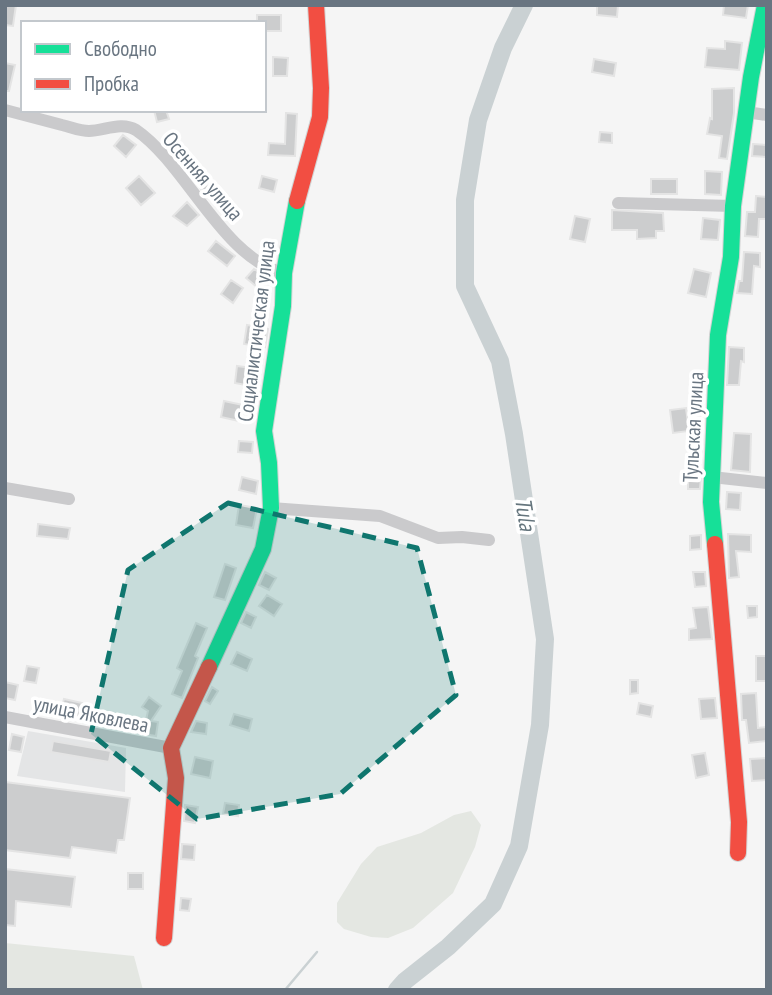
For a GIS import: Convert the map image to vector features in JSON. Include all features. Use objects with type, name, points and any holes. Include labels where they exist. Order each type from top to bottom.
[{"type":"street","name":"Социалистическая улица","points":[[171,748],[263,549],[271,508],[264,431],[283,306],[284,273],[292,219],[320,117],[316,5]]},
{"type":"street","name":"Тульская улица","points":[[738,853],[739,822],[713,529],[712,477],[719,335],[731,257],[733,206],[765,5]]},
{"type":"street","name":"Осенняя улица","points":[[5,110],[88,131],[121,126],[134,128],[153,146],[232,239],[268,270],[284,273]]},
{"type":"street","points":[[746,112],[767,115]]},
{"type":"street","points":[[618,203],[733,206]]},
{"type":"street","points":[[712,477],[767,483]]},
{"type":"street","points":[[5,488],[69,499]]},
{"type":"street","points":[[271,508],[380,516],[438,538],[489,540]]},
{"type":"street","name":"улица Яковлева","points":[[5,717],[171,748]]},
{"type":"street","points":[[164,938],[176,778],[171,748]]},
{"type":"highlighted area","points":[[228,503],[417,548],[456,695],[340,794],[197,819],[91,734],[128,570]]},
{"type":"shaded area","points":[[28,731],[126,748],[125,792],[17,776]]},
{"type":"shaded area","points":[[471,811],[481,825],[475,847],[453,893],[413,928],[388,938],[371,937],[344,929],[337,922],[337,903],[361,864],[377,847],[421,833],[454,815]]},
{"type":"shaded area","points":[[5,943],[134,956],[143,990],[5,990]]},
{"type":"building","points":[[5,5],[16,5],[13,26],[5,25]]},
{"type":"building","points":[[597,5],[618,5],[617,17],[597,15]]},
{"type":"building","points":[[724,5],[748,5],[746,18],[723,15]]},
{"type":"building","points":[[257,15],[281,15],[281,31],[266,31],[266,21],[257,21]]},
{"type":"building","points":[[725,41],[742,43],[739,70],[705,67],[707,48],[725,49]]},
{"type":"building","points":[[273,57],[288,58],[287,76],[273,76]]},
{"type":"building","points":[[594,59],[616,63],[614,76],[592,72]]},
{"type":"building","points":[[5,63],[15,65],[9,91],[5,91]]},
{"type":"building","points":[[734,88],[734,113],[727,159],[719,158],[722,136],[707,134],[710,118],[712,119],[712,89]]},
{"type":"building","points":[[154,112],[167,112],[169,119],[157,122]]},
{"type":"building","points":[[286,113],[297,114],[295,156],[268,155],[269,143],[285,144]]},
{"type":"building","points":[[600,132],[612,133],[612,143],[599,142]]},
{"type":"building","points":[[123,135],[136,145],[126,157],[114,146]]},
{"type":"building","points":[[753,144],[767,145],[766,157],[752,156]]},
{"type":"building","points":[[197,168],[216,189],[207,197],[190,174]]},
{"type":"building","points":[[705,171],[722,172],[721,195],[705,194]]},
{"type":"building","points":[[139,176],[155,193],[141,205],[126,188]]},
{"type":"building","points":[[262,176],[277,180],[274,192],[259,188]]},
{"type":"building","points":[[651,179],[677,179],[677,194],[651,194]]},
{"type":"building","points":[[756,196],[767,197],[766,219],[759,219],[758,237],[745,236],[747,212],[755,212]]},
{"type":"building","points":[[187,202],[199,215],[187,226],[173,216]]},
{"type":"building","points":[[612,210],[663,213],[664,231],[656,231],[656,238],[637,239],[637,230],[612,230]]},
{"type":"building","points":[[575,216],[590,219],[585,242],[570,239]]},
{"type":"building","points":[[703,218],[720,220],[718,240],[701,239]]},
{"type":"building","points":[[216,241],[235,256],[227,266],[208,251]]},
{"type":"building","points":[[744,252],[760,253],[760,267],[754,266],[752,294],[737,293],[739,281],[742,281]]},
{"type":"building","points":[[254,269],[266,276],[257,287],[246,278]]},
{"type":"building","points":[[694,269],[711,273],[706,297],[688,293]]},
{"type":"building","points":[[231,280],[243,288],[233,303],[221,294]]},
{"type":"building","points":[[247,325],[268,329],[265,347],[244,344]]},
{"type":"building","points":[[729,347],[744,348],[739,385],[727,385]]},
{"type":"building","points":[[237,366],[259,369],[256,387],[235,383]]},
{"type":"building","points":[[224,401],[243,405],[239,421],[221,417]]},
{"type":"building","points":[[686,408],[689,431],[673,433],[670,410]]},
{"type":"building","points":[[734,433],[751,434],[750,472],[731,470]]},
{"type":"building","points":[[239,441],[253,442],[252,453],[238,452]]},
{"type":"building","points":[[688,476],[701,476],[700,489],[688,489]]},
{"type":"building","points":[[242,477],[258,481],[256,494],[239,490]]},
{"type":"building","points":[[727,492],[741,493],[740,510],[726,509]]},
{"type":"building","points":[[239,505],[257,508],[253,528],[236,525]]},
{"type":"building","points":[[38,524],[70,528],[68,539],[37,536]]},
{"type":"building","points":[[728,534],[751,535],[751,552],[736,551],[739,577],[729,578]]},
{"type":"building","points":[[701,535],[701,549],[690,550],[690,536]]},
{"type":"building","points":[[225,564],[236,568],[225,600],[214,597]]},
{"type":"building","points":[[265,572],[276,578],[269,590],[259,585]]},
{"type":"building","points":[[693,572],[705,572],[706,586],[695,587]]},
{"type":"building","points":[[267,595],[282,604],[274,616],[259,606]]},
{"type":"building","points":[[747,606],[757,606],[757,617],[748,618]]},
{"type":"building","points":[[708,607],[712,639],[689,640],[689,629],[696,628],[693,608]]},
{"type":"building","points":[[246,612],[256,617],[251,628],[241,623]]},
{"type":"building","points":[[196,623],[207,628],[182,698],[172,694],[182,671],[177,668]]},
{"type":"building","points":[[237,652],[252,659],[247,671],[231,664]]},
{"type":"building","points":[[756,656],[767,656],[767,681],[756,681]]},
{"type":"building","points":[[27,666],[39,668],[36,683],[24,681]]},
{"type":"building","points":[[630,680],[638,680],[638,693],[630,694]]},
{"type":"building","points":[[5,682],[18,685],[15,700],[5,698]]},
{"type":"building","points":[[212,687],[218,691],[210,704],[205,701]]},
{"type":"building","points":[[756,693],[758,728],[767,727],[767,741],[749,743],[746,720],[742,720],[741,694]]},
{"type":"building","points":[[149,697],[161,706],[151,721],[158,722],[156,736],[143,734],[148,711],[142,707]]},
{"type":"building","points":[[715,698],[717,718],[701,719],[699,699]]},
{"type":"building","points":[[64,699],[82,703],[78,718],[60,713]]},
{"type":"building","points":[[639,703],[653,706],[651,717],[637,714]]},
{"type":"building","points":[[234,714],[252,719],[249,731],[230,725]]},
{"type":"building","points":[[196,721],[207,723],[206,734],[191,732]]},
{"type":"building","points":[[12,734],[24,737],[21,752],[9,750]]},
{"type":"building","points":[[53,741],[111,751],[109,762],[51,752]]},
{"type":"building","points":[[705,753],[709,775],[696,778],[692,755]]},
{"type":"building","points":[[195,757],[213,761],[210,778],[191,774]]},
{"type":"building","points":[[767,758],[767,780],[752,781],[750,759]]},
{"type":"building","points":[[5,782],[130,798],[124,840],[118,840],[116,853],[72,847],[70,858],[5,850]]},
{"type":"building","points":[[225,803],[239,805],[238,816],[223,814]]},
{"type":"building","points":[[185,805],[198,807],[195,823],[184,821]]},
{"type":"building","points":[[182,844],[195,845],[194,860],[181,859]]},
{"type":"building","points":[[5,869],[75,877],[71,907],[16,901],[15,926],[5,925]]},
{"type":"building","points":[[128,873],[143,873],[143,889],[128,889]]},
{"type":"building","points":[[181,898],[191,899],[189,911],[180,910]]},
{"type":"waterway","name":"Tula","points":[[397,990],[493,904],[519,846],[540,725],[545,639],[514,434],[500,361],[465,286],[465,200],[478,120],[503,48],[524,5]]},
{"type":"waterway","points":[[285,990],[317,952]]},
{"type":"traffic: fast","points":[[715,544],[711,502],[718,335],[731,257],[733,206],[751,77],[765,5]]},
{"type":"traffic: fast","points":[[209,667],[263,549],[271,508],[264,431],[283,306],[284,273],[297,201]]},
{"type":"traffic: jam","points":[[297,201],[320,117],[316,5]]},
{"type":"traffic: jam","points":[[715,544],[739,822],[738,853]]},
{"type":"traffic: jam","points":[[164,938],[176,778],[171,748],[209,667]]}]
